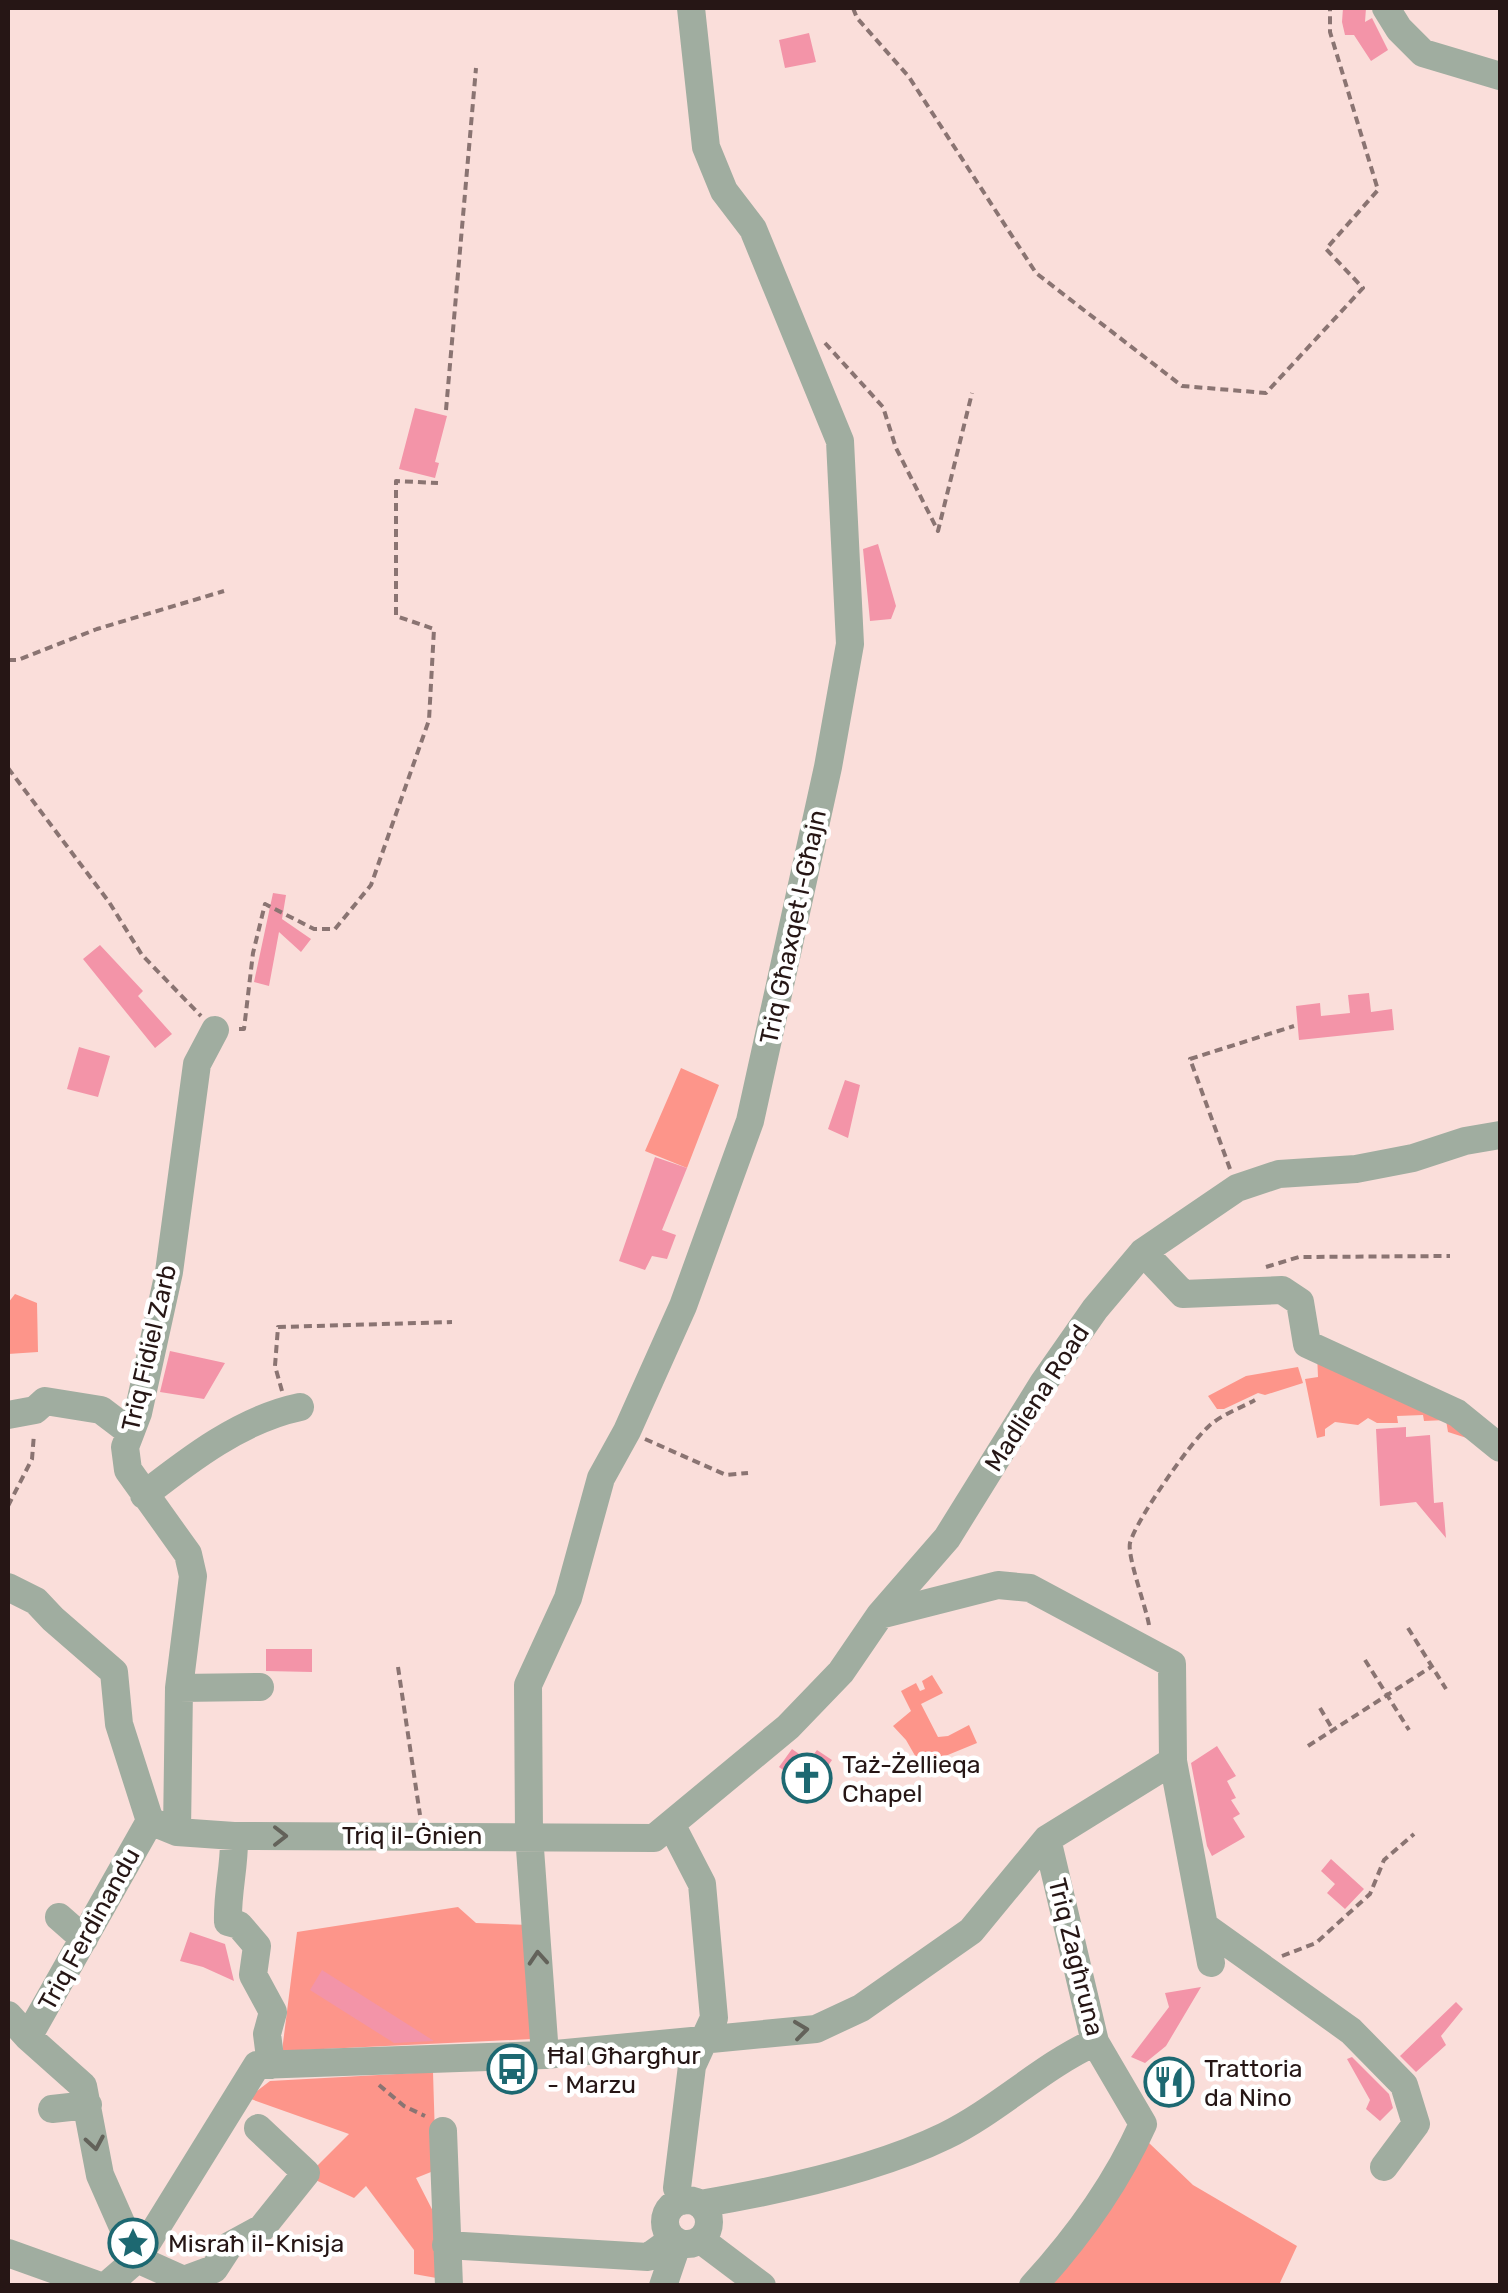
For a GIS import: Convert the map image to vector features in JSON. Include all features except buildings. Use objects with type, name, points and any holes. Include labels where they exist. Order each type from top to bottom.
[{"type":"street","name":"Triq Għaxqet l-Għajn","points":[[545,2055],[529,1835],[528,1684],[568,1598],[601,1478],[627,1431],[683,1306],[750,1122],[828,767],[850,644],[840,440],[753,229],[724,190],[706,146],[691,8]]},
{"type":"street","points":[[1386,8],[1399,30],[1423,52],[1500,76]]},
{"type":"street","name":"Triq Fidiel Zarb","points":[[176,1832],[179,1688],[193,1576],[188,1554],[128,1470],[125,1446],[138,1412],[169,1272],[197,1064],[215,1030]]},
{"type":"street","name":"Madliena Road","points":[[671,1824],[788,1727],[841,1672],[880,1616],[946,1538],[1044,1382],[1143,1252],[1237,1188],[1279,1174],[1356,1169],[1413,1158],[1465,1140],[1500,1135]]},
{"type":"street","points":[[1143,1252],[1183,1294],[1282,1290],[1300,1302],[1307,1344],[1458,1414],[1500,1448]]},
{"type":"street","points":[[21,1412],[45,1401],[101,1410],[130,1432]]},
{"type":"street","points":[[144,1495],[186,1462],[271,1413],[293,1408]]},
{"type":"street","points":[[880,1616],[998,1585],[1030,1588],[1172,1664],[1173,1761],[1211,1963]]},
{"type":"street","points":[[8,1587],[36,1600],[114,1672],[119,1724],[150,1821]]},
{"type":"street","points":[[179,1688],[260,1687]]},
{"type":"street","points":[[8,2253],[103,2286],[137,2259],[257,2065],[545,2055],[816,2030],[860,2008],[970,1931],[1047,1839],[1173,1761]]},
{"type":"street","name":"Triq il-Ġnien","points":[[150,1821],[176,1832],[234,1836],[654,1838],[671,1824]]},
{"type":"street","name":"Triq Ferdinandu","points":[[28,2037],[150,1821]]},
{"type":"street","points":[[446,2245],[648,2257],[710,2222],[677,2188],[692,2066],[714,2018],[702,1884],[671,1824]]},
{"type":"street","points":[[234,1836],[235,1865],[227,1891],[228,1922],[239,1925],[257,1946],[253,1975],[273,2012],[267,2034],[272,2065]]},
{"type":"street","name":"Triq Zagħruna","points":[[1033,2286],[1126,2162],[1143,2124],[1094,2042],[1047,1839]]},
{"type":"street","points":[[58,1916],[84,1939]]},
{"type":"street","points":[[1204,1926],[1350,2030],[1404,2085],[1416,2124],[1384,2166]]},
{"type":"street","points":[[8,2014],[83,2086],[100,2175],[137,2259],[192,2282],[214,2269],[230,2246],[262,2228],[306,2173],[258,2128]]},
{"type":"street","points":[[762,2286],[666,2227],[667,2214],[691,2203],[846,2172],[944,2136],[1004,2102],[1068,2054],[1094,2042]]},
{"type":"street","points":[[52,2108],[88,2105]]},
{"type":"street","points":[[443,2131],[449,2286]]},
{"type":"street","points":[[663,2286],[684,2240]]},
{"type":"path","points":[[853,8],[857,18],[909,77],[1036,273],[1182,386],[1266,393],[1363,288],[1326,249],[1378,190],[1330,32],[1330,8]]},
{"type":"path","points":[[446,410],[476,68]]},
{"type":"path","points":[[821,337],[883,408],[896,448],[938,532],[972,393]]},
{"type":"path","points":[[8,768],[109,902],[142,956],[215,1030],[244,1029],[265,904],[314,929],[335,929],[371,884],[429,720],[434,629],[396,616],[396,481],[438,483]]},
{"type":"path","points":[[8,660],[18,660],[98,629],[224,591]]},
{"type":"path","points":[[1237,1188],[1190,1059],[1294,1026]]},
{"type":"path","points":[[1265,1267],[1298,1257],[1450,1256]]},
{"type":"path","points":[[293,1408],[275,1366],[278,1326],[452,1322]]},
{"type":"path","points":[[1148,1651],[1151,1633],[1143,1592],[1130,1561],[1130,1543],[1160,1491],[1208,1426],[1256,1400]]},
{"type":"path","points":[[8,1506],[32,1459],[21,1412]]},
{"type":"path","points":[[627,1431],[726,1475],[748,1472]]},
{"type":"path","points":[[1408,1628],[1446,1690]]},
{"type":"path","points":[[1365,1660],[1409,1730]]},
{"type":"path","points":[[398,1667],[424,1836]]},
{"type":"path","points":[[1308,1746],[1430,1667]]},
{"type":"path","points":[[1320,1708],[1333,1730]]},
{"type":"path","points":[[1262,1964],[1316,1943],[1370,1894],[1384,1860],[1414,1834]]},
{"type":"path","points":[[372,2062],[379,2084],[443,2131]]},
{"type":"shaded area","points":[[681,1068],[719,1085],[687,1168],[645,1151]]},
{"type":"shaded area","points":[[15,1294],[37,1303],[38,1352],[8,1354],[8,1303]]},
{"type":"shaded area","points":[[1317,1353],[1436,1411],[1473,1440],[1448,1432],[1446,1420],[1424,1421],[1423,1415],[1397,1416],[1398,1423],[1377,1423],[1368,1418],[1358,1425],[1335,1422],[1325,1429],[1325,1436],[1317,1438],[1305,1379],[1318,1377]]},
{"type":"shaded area","points":[[1298,1367],[1303,1383],[1265,1395],[1258,1393],[1224,1409],[1217,1409],[1208,1396],[1246,1376]]},
{"type":"shaded area","points":[[932,1675],[943,1693],[921,1704],[938,1737],[969,1725],[977,1743],[921,1766],[893,1726],[911,1711],[901,1691],[916,1683],[920,1691],[925,1689],[922,1681]]},
{"type":"shaded area","points":[[458,1907],[476,1923],[530,1925],[532,2039],[282,2051],[297,1932]]},
{"type":"shaded area","points":[[433,2072],[436,2170],[416,2178],[438,2221],[442,2279],[414,2274],[414,2250],[366,2186],[354,2198],[307,2176],[349,2134],[248,2098],[270,2081]]},
{"type":"shaded area","points":[[1148,2142],[1193,2185],[1297,2246],[1279,2285],[1052,2286]]},
{"type":"place","name":"Taż-Żellieqa Chapel","points":[[807,1778]]},
{"type":"place","name":"Ħal Għargħur - Marzu","points":[[512,2069]]},
{"type":"place","name":"Trattoria da Nino","points":[[1169,2082]]},
{"type":"place","name":"Misraħ il-Knisja","points":[[133,2243]]}]
